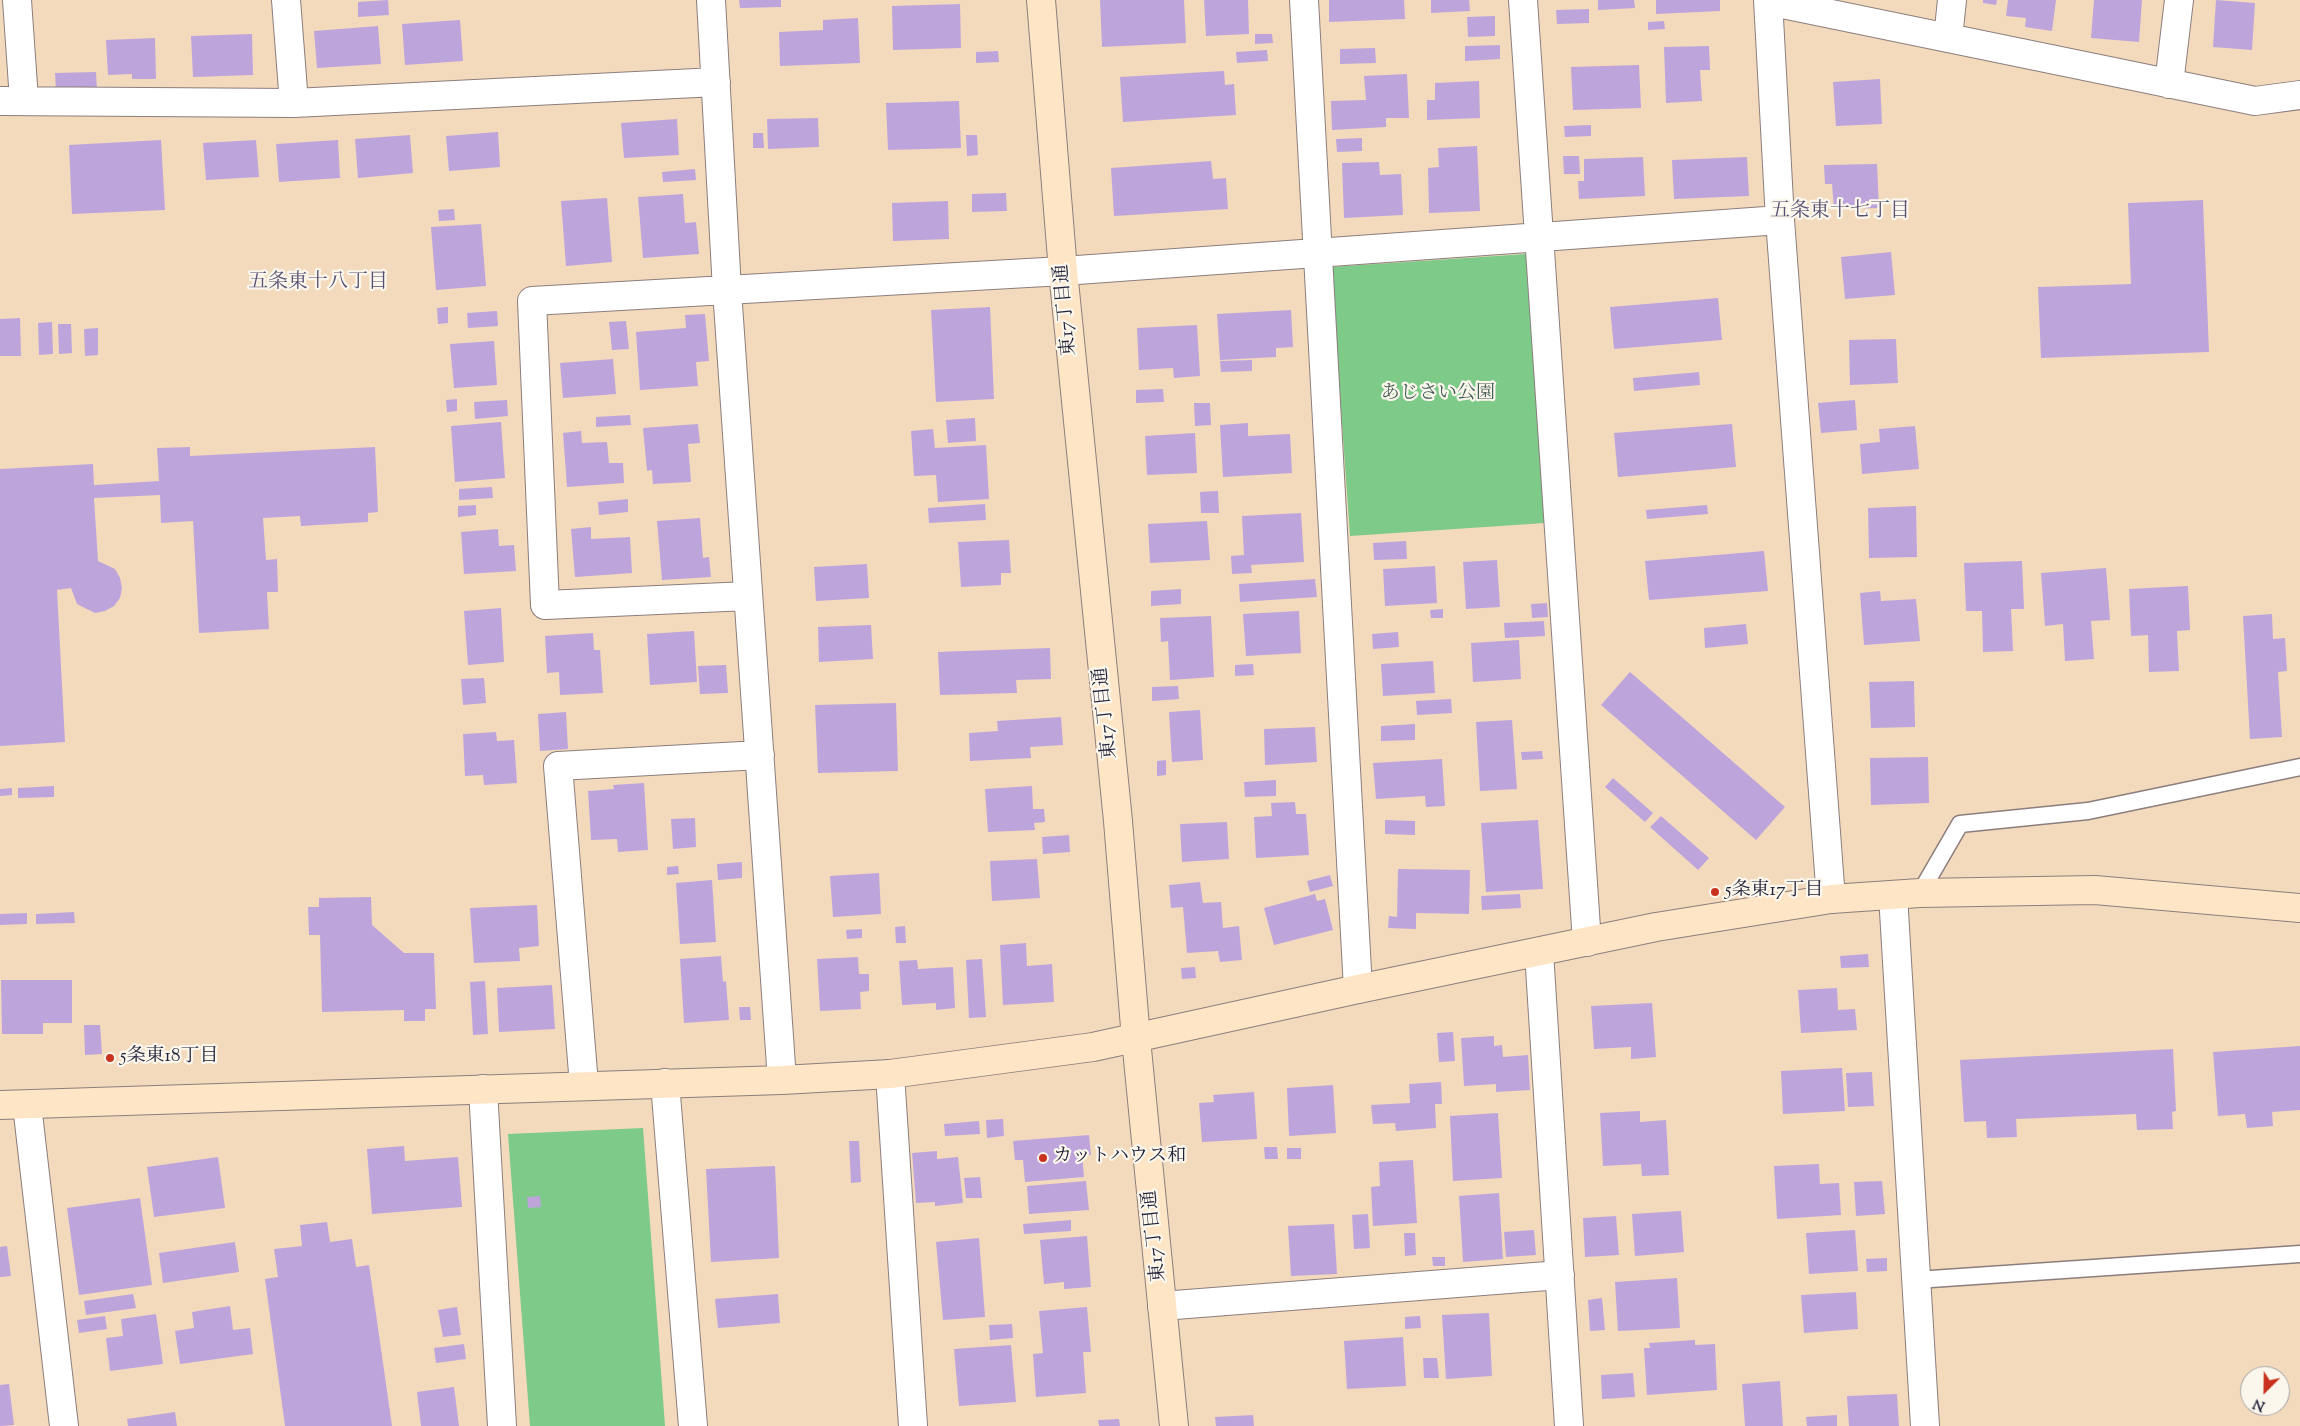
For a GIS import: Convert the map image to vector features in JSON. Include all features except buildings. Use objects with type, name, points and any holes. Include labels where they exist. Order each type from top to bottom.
[{"type":"street","points":[[17,0],[12,100],[294,103],[716,82]]},
{"type":"street","points":[[286,0],[294,103]]},
{"type":"street","points":[[711,0],[727,290],[782,1080]]},
{"type":"street","name":"東17丁目通","points":[[1041,0],[1063,272],[1118,821],[1136,1039],[1174,1426]]},
{"type":"street","points":[[1304,0],[1358,989]]},
{"type":"street","points":[[1523,0],[1587,942]]},
{"type":"street","points":[[1948,38],[1952,0]]},
{"type":"street","points":[[2169,84],[2179,0]]},
{"type":"street","points":[[1831,899],[1780,220],[1768,1],[2255,101],[2300,96]]},
{"type":"street","points":[[748,596],[545,605],[532,301],[1063,272],[1780,220]]},
{"type":"street","points":[[584,1085],[558,766],[760,755]]},
{"type":"street","points":[[0,1105],[782,1080],[890,1074],[1093,1047],[1656,927],[1831,899],[1920,893],[2095,890],[2300,908]]},
{"type":"street","points":[[1892,895],[1925,1426]]},
{"type":"street","points":[[1539,952],[1569,1426]]},
{"type":"street","points":[[890,1074],[913,1426]]},
{"type":"street","points":[[665,1083],[693,1426]]},
{"type":"street","points":[[483,1089],[502,1426]]},
{"type":"street","points":[[27,1105],[64,1426]]},
{"type":"street","points":[[1162,1306],[1560,1275]]},
{"type":"lane","points":[[1920,893],[1960,824],[2088,811],[2300,768]]},
{"type":"lane","points":[[1916,1280],[2300,1254]]},
{"type":"green space","name":"あじさい公園","points":[[1526,254],[1545,523],[1350,536],[1331,267]]},
{"type":"green space","points":[[643,1128],[665,1426],[530,1426],[508,1134]]},
{"type":"place","name":"5条東17丁目","points":[[1715,892]]},
{"type":"place","name":"5条東18丁目","points":[[110,1058]]},
{"type":"place","name":"カットハウス和","points":[[1043,1158]]},
{"type":"district","name":"五条東十七丁目","points":[[1840,213]]},
{"type":"district","name":"五条東十八丁目","points":[[318,284]]}]
